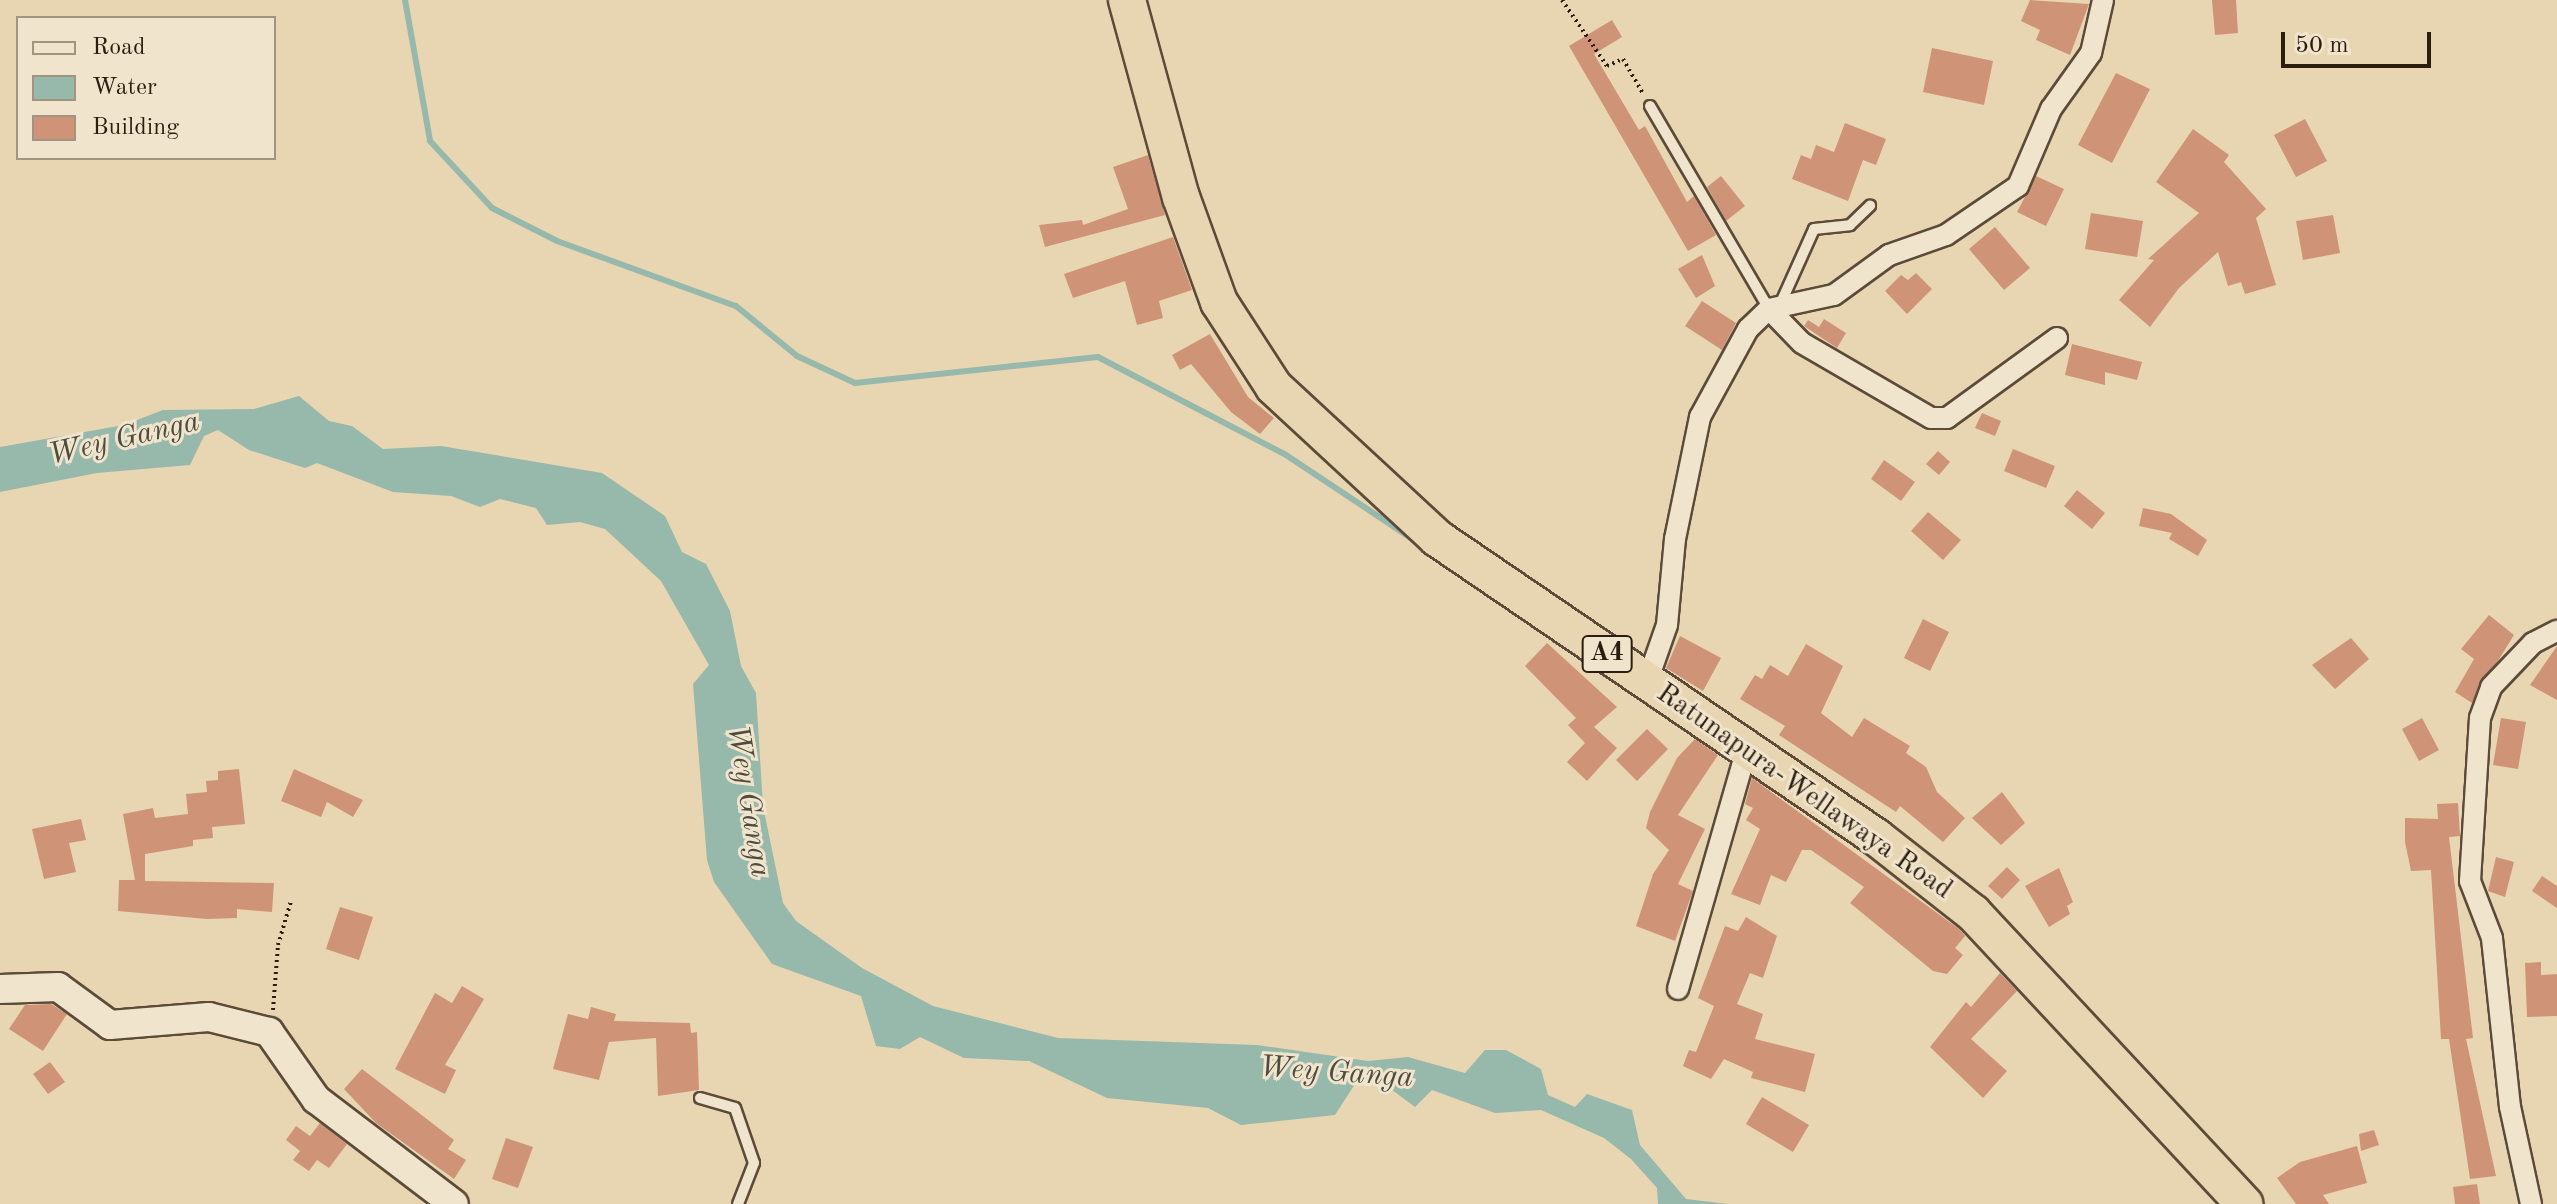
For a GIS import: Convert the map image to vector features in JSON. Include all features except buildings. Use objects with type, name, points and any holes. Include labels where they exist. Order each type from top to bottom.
[{"type":"highway","name":"Ratunapura-Wellawaya Road","points":[[1127,0],[1181,197],[1219,302],[1274,387],[1347,461],[1437,538],[1746,752],[1876,837],[1973,913],[2244,1204]]},
{"type":"street","points":[[1647,682],[1667,625],[1675,539],[1700,417],[1748,329],[1774,308],[1834,295],[1889,255],[1946,235],[2018,186],[2051,109],[2091,53],[2103,0]]},
{"type":"street","points":[[1774,308],[1802,343],[1931,418],[1947,418],[2057,338]]},
{"type":"street","points":[[2531,1204],[2510,1107],[2492,938],[2470,881],[2480,718],[2491,687],[2533,643],[2557,631]]},
{"type":"street","points":[[1678,989],[1746,752]]},
{"type":"street","points":[[0,989],[58,987],[110,1025],[209,1017],[269,1032],[316,1099],[454,1204]]},
{"type":"lane","points":[[1650,106],[1774,308]]},
{"type":"lane","points":[[1774,308],[1814,229],[1850,225],[1870,206]]},
{"type":"lane","points":[[700,1098],[735,1108],[754,1163],[738,1204]]},
{"type":"path","points":[[1562,0],[1607,66],[1623,59],[1650,106]]},
{"type":"path","points":[[269,1032],[278,945],[291,901]]},
{"type":"water","name":"Wey Ganga","points":[[299,396],[329,421],[352,426],[383,449],[441,446],[602,473],[665,516],[682,552],[706,564],[730,611],[741,666],[756,693],[763,806],[783,903],[796,921],[862,968],[933,1006],[1058,1038],[1257,1045],[1368,1061],[1408,1057],[1465,1073],[1485,1050],[1506,1050],[1541,1069],[1548,1095],[1575,1107],[1587,1094],[1632,1110],[1640,1145],[1686,1199],[1728,1204],[1658,1204],[1657,1188],[1631,1159],[1604,1138],[1541,1110],[1495,1113],[1432,1090],[1415,1107],[1380,1081],[1355,1084],[1335,1115],[1241,1125],[1208,1108],[1107,1098],[1029,1061],[964,1058],[920,1037],[900,1049],[876,1046],[861,996],[772,964],[714,882],[707,860],[693,684],[709,665],[661,581],[605,529],[580,522],[547,525],[536,508],[500,499],[480,507],[451,496],[393,492],[317,463],[305,468],[249,450],[218,430],[204,436],[190,465],[97,473],[0,492],[0,447],[124,425],[163,410],[254,409]]},
{"type":"waterway","points":[[405,0],[430,141],[492,208],[557,241],[736,306],[797,356],[855,383],[1098,357],[1286,455],[1417,542]]}]
